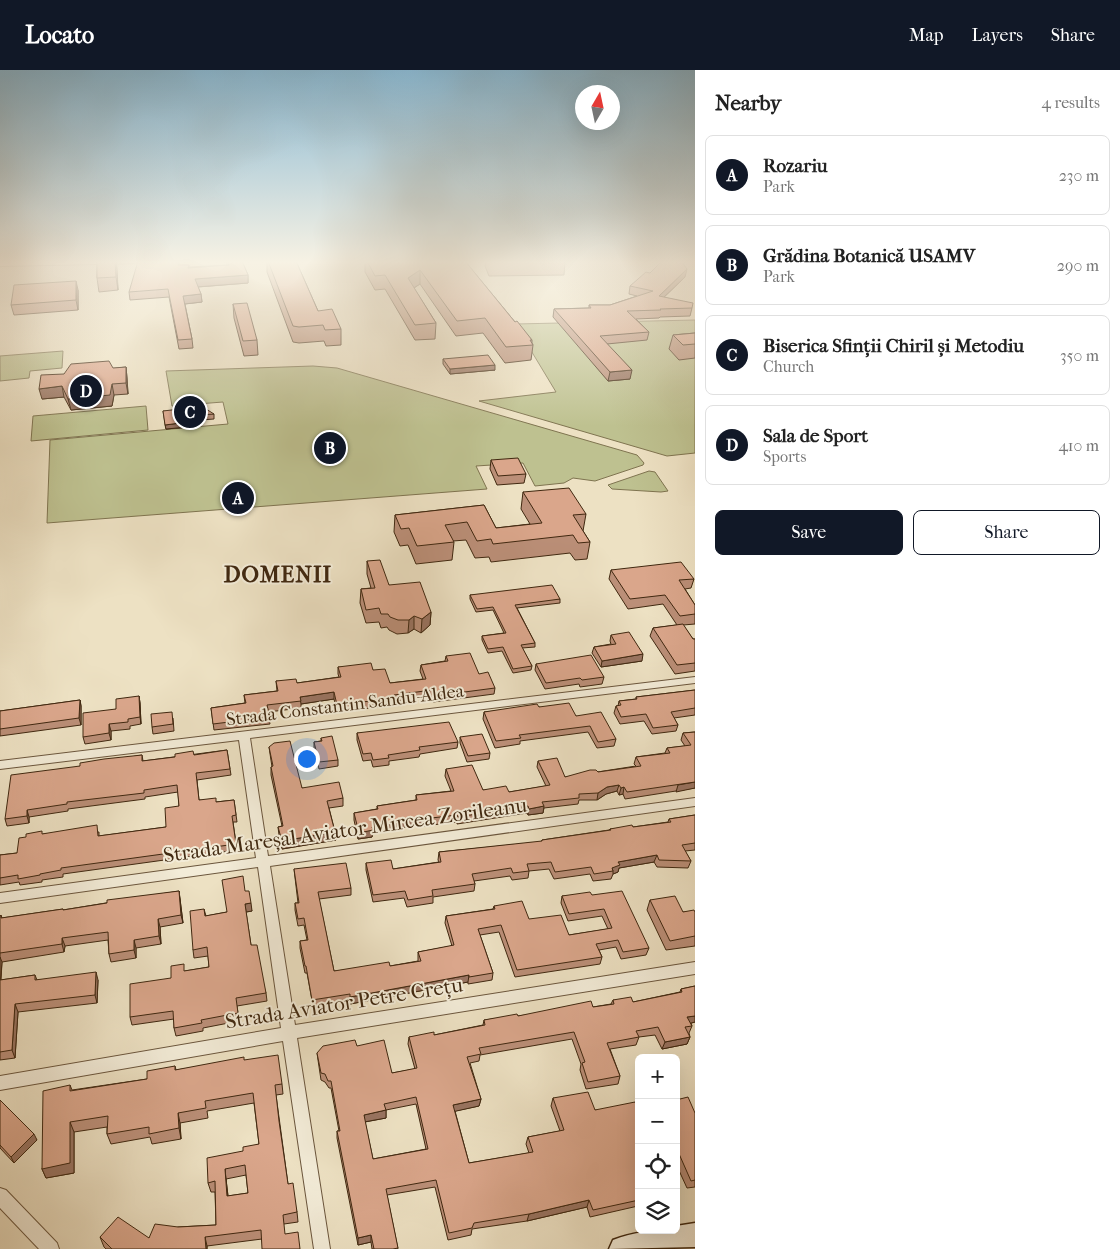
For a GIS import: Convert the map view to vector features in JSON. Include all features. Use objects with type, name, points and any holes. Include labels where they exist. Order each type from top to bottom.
[{"type":"main road","points":[[622,1249],[695,1235]]},
{"type":"street","name":"Strada Constantin Sandu-Aldea","points":[[0,766],[695,680]]},
{"type":"street","points":[[244,735],[322,1249]]},
{"type":"street","name":"Strada Mareșal Aviator Mircea Zorileanu","points":[[0,898],[695,802]]},
{"type":"street","name":"Strada Aviator Petre Crețu","points":[[0,1083],[289,1033],[695,968]]},
{"type":"street","points":[[0,1196],[51,1249]]},
{"type":"green space","points":[[695,320],[695,453],[667,456],[479,401],[556,392],[515,324]]},
{"type":"green space","points":[[63,351],[62,368],[30,371],[29,378],[0,381],[0,356]]},
{"type":"green space","points":[[313,366],[337,368],[637,455],[644,463],[643,465],[595,481],[573,478],[564,483],[535,486],[523,463],[476,466],[487,489],[47,523],[50,440],[228,424],[223,402],[172,406],[166,371]]},
{"type":"green space","points":[[146,406],[148,430],[31,441],[33,416]]},
{"type":"green space","points":[[649,471],[655,472],[668,491],[612,489],[608,485]]},
{"type":"building","points":[[173,316],[187,316],[192,339],[178,340]]},
{"type":"building","points":[[236,316],[251,316],[257,340],[243,341]]},
{"type":"building","points":[[289,316],[335,316],[341,329],[325,330],[323,325],[293,326]]},
{"type":"building","points":[[410,316],[432,316],[436,323],[415,325]]},
{"type":"building","points":[[453,316],[510,316],[515,322],[517,321],[532,340],[530,340],[533,345],[506,347],[485,318],[457,321]]},
{"type":"building","points":[[560,316],[632,316],[649,332],[600,336],[632,370],[610,372]]},
{"type":"building","points":[[695,333],[695,344],[683,345],[673,335]]},
{"type":"building","points":[[488,355],[495,365],[450,369],[443,359]]},
{"type":"building","points":[[109,361],[113,368],[126,367],[126,383],[112,384],[110,395],[68,399],[62,386],[39,389],[41,375],[64,374],[71,364]]},
{"type":"building","points":[[198,404],[214,414],[186,416],[188,422],[165,425],[163,411],[180,409],[180,405]]},
{"type":"building","points":[[518,458],[526,474],[498,476],[491,460]]},
{"type":"building","points":[[569,488],[586,514],[573,515],[590,542],[578,543],[573,535],[493,544],[491,539],[477,541],[467,522],[445,525],[454,542],[417,546],[409,528],[401,529],[395,515],[484,505],[496,528],[542,523],[523,492]]},
{"type":"building","points":[[380,560],[389,585],[420,582],[431,612],[422,619],[414,616],[409,620],[398,620],[390,617],[388,614],[381,614],[379,608],[366,610],[361,589],[375,588],[367,561]]},
{"type":"building","points":[[681,562],[694,579],[679,580],[695,605],[695,614],[680,616],[665,595],[630,599],[611,570]]},
{"type":"building","points":[[552,585],[560,599],[515,605],[535,643],[521,645],[532,666],[513,669],[503,647],[488,649],[482,636],[506,633],[493,607],[477,609],[470,595]]},
{"type":"building","points":[[683,624],[693,639],[695,639],[695,663],[677,665],[653,628]]},
{"type":"building","points":[[629,632],[643,654],[602,661],[594,647],[616,644],[611,635]]},
{"type":"building","points":[[470,653],[479,674],[488,672],[495,688],[434,696],[432,690],[394,695],[396,698],[337,705],[334,692],[300,697],[301,701],[267,705],[270,717],[213,724],[211,708],[246,703],[244,695],[278,691],[276,681],[296,679],[297,683],[341,677],[338,667],[371,663],[373,670],[385,669],[390,683],[426,679],[421,665],[448,661],[446,656]]},
{"type":"building","points":[[591,655],[604,677],[546,683],[536,664]]},
{"type":"building","points":[[695,690],[695,708],[671,712],[678,725],[653,728],[646,714],[621,717],[616,706],[621,705],[619,701],[637,699],[636,697]]},
{"type":"building","points":[[139,696],[140,717],[128,719],[128,722],[109,724],[109,733],[83,737],[83,713],[116,709],[116,699]]},
{"type":"building","points":[[80,700],[79,718],[0,729],[0,711]]},
{"type":"building","points":[[569,703],[576,716],[601,712],[616,739],[598,742],[590,726],[519,735],[521,738],[496,741],[484,712],[537,704],[539,707]]},
{"type":"building","points":[[172,712],[173,724],[152,727],[151,714]]},
{"type":"building","points":[[449,722],[458,742],[419,747],[420,750],[388,755],[389,758],[373,760],[371,753],[363,754],[357,733]]},
{"type":"building","points":[[695,732],[695,782],[627,792],[624,787],[621,788],[619,785],[607,787],[598,793],[579,794],[579,798],[542,802],[544,806],[529,809],[528,806],[458,817],[457,815],[423,818],[372,827],[373,830],[359,833],[354,813],[378,809],[377,806],[417,800],[416,795],[454,791],[446,769],[472,765],[483,790],[506,786],[509,792],[550,785],[538,761],[557,758],[565,777],[590,770],[598,772],[641,766],[636,757],[670,753],[667,748],[691,745],[683,733]]},
{"type":"building","points":[[482,734],[490,753],[468,756],[460,737]]},
{"type":"building","points":[[332,736],[338,760],[319,762],[314,742],[322,741],[321,738]]},
{"type":"building","points":[[290,741],[302,788],[339,782],[343,798],[327,801],[335,832],[282,841],[278,827],[283,826],[271,767],[273,766],[269,747],[274,743]]},
{"type":"building","points":[[227,750],[230,769],[196,773],[199,800],[216,798],[216,802],[234,800],[236,815],[232,816],[236,844],[61,868],[61,870],[18,879],[18,875],[0,878],[0,855],[17,853],[19,838],[26,837],[26,834],[42,831],[42,834],[97,825],[98,836],[166,827],[165,808],[179,806],[177,785],[144,790],[144,793],[67,802],[67,804],[27,810],[27,816],[5,819],[11,775],[80,766],[80,763],[104,759],[142,755],[142,761],[175,757],[175,754],[193,751],[194,755]]},
{"type":"building","points":[[695,815],[695,843],[682,845],[691,861],[659,860],[657,855],[618,862],[620,865],[612,868],[613,871],[594,874],[591,867],[555,872],[551,862],[527,864],[529,871],[513,873],[511,868],[472,874],[475,884],[432,890],[433,896],[408,900],[405,891],[373,895],[366,863],[391,860],[393,869],[441,862],[439,852],[542,841],[632,825],[633,827],[671,822],[669,819]]},
{"type":"building","points":[[346,863],[351,888],[318,892],[334,971],[389,962],[390,966],[421,961],[418,952],[454,945],[446,916],[495,909],[494,906],[522,901],[529,919],[561,915],[569,935],[612,928],[604,909],[569,914],[562,896],[590,892],[592,895],[622,891],[649,948],[623,952],[618,940],[596,944],[602,957],[517,970],[501,925],[478,929],[493,973],[469,977],[469,975],[350,997],[350,994],[312,1000],[300,941],[308,940],[304,918],[298,919],[295,903],[299,903],[294,869]]},
{"type":"building","points":[[243,876],[245,891],[249,891],[251,903],[245,904],[251,945],[257,945],[266,993],[236,998],[238,1013],[201,1020],[202,1023],[174,1028],[173,1011],[130,1017],[130,984],[171,978],[171,966],[184,964],[184,971],[209,967],[207,947],[193,950],[190,911],[204,909],[205,916],[227,912],[222,880]]},
{"type":"building","points":[[179,891],[181,915],[158,919],[159,936],[134,940],[134,950],[109,954],[108,932],[62,938],[62,944],[0,953],[1,915],[1,918],[63,910],[107,903],[107,900]]},
{"type":"building","points":[[675,896],[683,912],[694,910],[695,912],[695,936],[670,941],[650,900]]},
{"type":"building","points":[[96,972],[95,995],[15,1004],[12,1050],[0,1052],[0,980],[35,975],[35,980]]},
{"type":"building","points":[[695,986],[695,1016],[687,1017],[692,1026],[685,1027],[690,1037],[665,1042],[658,1027],[636,1031],[639,1037],[607,1043],[620,1076],[588,1082],[582,1063],[585,1062],[574,1032],[479,1048],[481,1054],[467,1057],[481,1099],[453,1105],[469,1163],[533,1152],[528,1137],[564,1130],[553,1098],[588,1092],[595,1110],[635,1102],[635,1201],[593,1210],[589,1200],[529,1214],[474,1223],[472,1228],[449,1233],[436,1180],[386,1189],[398,1248],[374,1249],[371,1235],[358,1238],[337,1131],[340,1131],[331,1081],[328,1081],[325,1074],[321,1073],[317,1053],[323,1046],[355,1040],[357,1046],[384,1040],[392,1073],[417,1068],[409,1037],[434,1032],[434,1035],[485,1025],[484,1020],[517,1014],[518,1016],[591,1001],[593,1007],[614,1004],[613,1000],[631,997],[633,1002],[682,992],[681,989]],"holes":[[[416,1097],[428,1149],[373,1159],[364,1115],[386,1110],[384,1104]]]},
{"type":"building","points":[[278,1055],[282,1084],[275,1085],[279,1121],[288,1184],[293,1183],[297,1212],[283,1215],[285,1234],[298,1232],[300,1249],[262,1249],[261,1230],[205,1237],[206,1249],[112,1249],[100,1237],[118,1217],[149,1238],[155,1224],[178,1227],[216,1225],[215,1181],[208,1183],[207,1158],[243,1151],[243,1147],[259,1144],[253,1093],[205,1101],[206,1108],[178,1113],[179,1128],[149,1134],[149,1127],[107,1134],[108,1116],[70,1122],[70,1163],[42,1169],[43,1091],[70,1085],[70,1091],[147,1079],[147,1071],[175,1066],[175,1070],[244,1057],[244,1060]],"holes":[[[245,1165],[248,1193],[227,1196],[225,1169]]]},
{"type":"building","points":[[688,1097],[695,1113],[695,1180],[691,1181],[680,1156],[680,1099]]},
{"type":"building","points":[[0,1100],[34,1134],[11,1157],[0,1145]]},
{"type":"place","name":"Sala de Sport","points":[[86,391]]},
{"type":"place","name":"Biserica Sfinții Chiril și Metodiu","points":[[190,412]]},
{"type":"place","name":"Grădina Botanică USAMV","points":[[330,448]]},
{"type":"place","name":"Rozariu","points":[[238,498]]},
{"type":"district","name":"DOMENII","points":[[278,574]]}]
